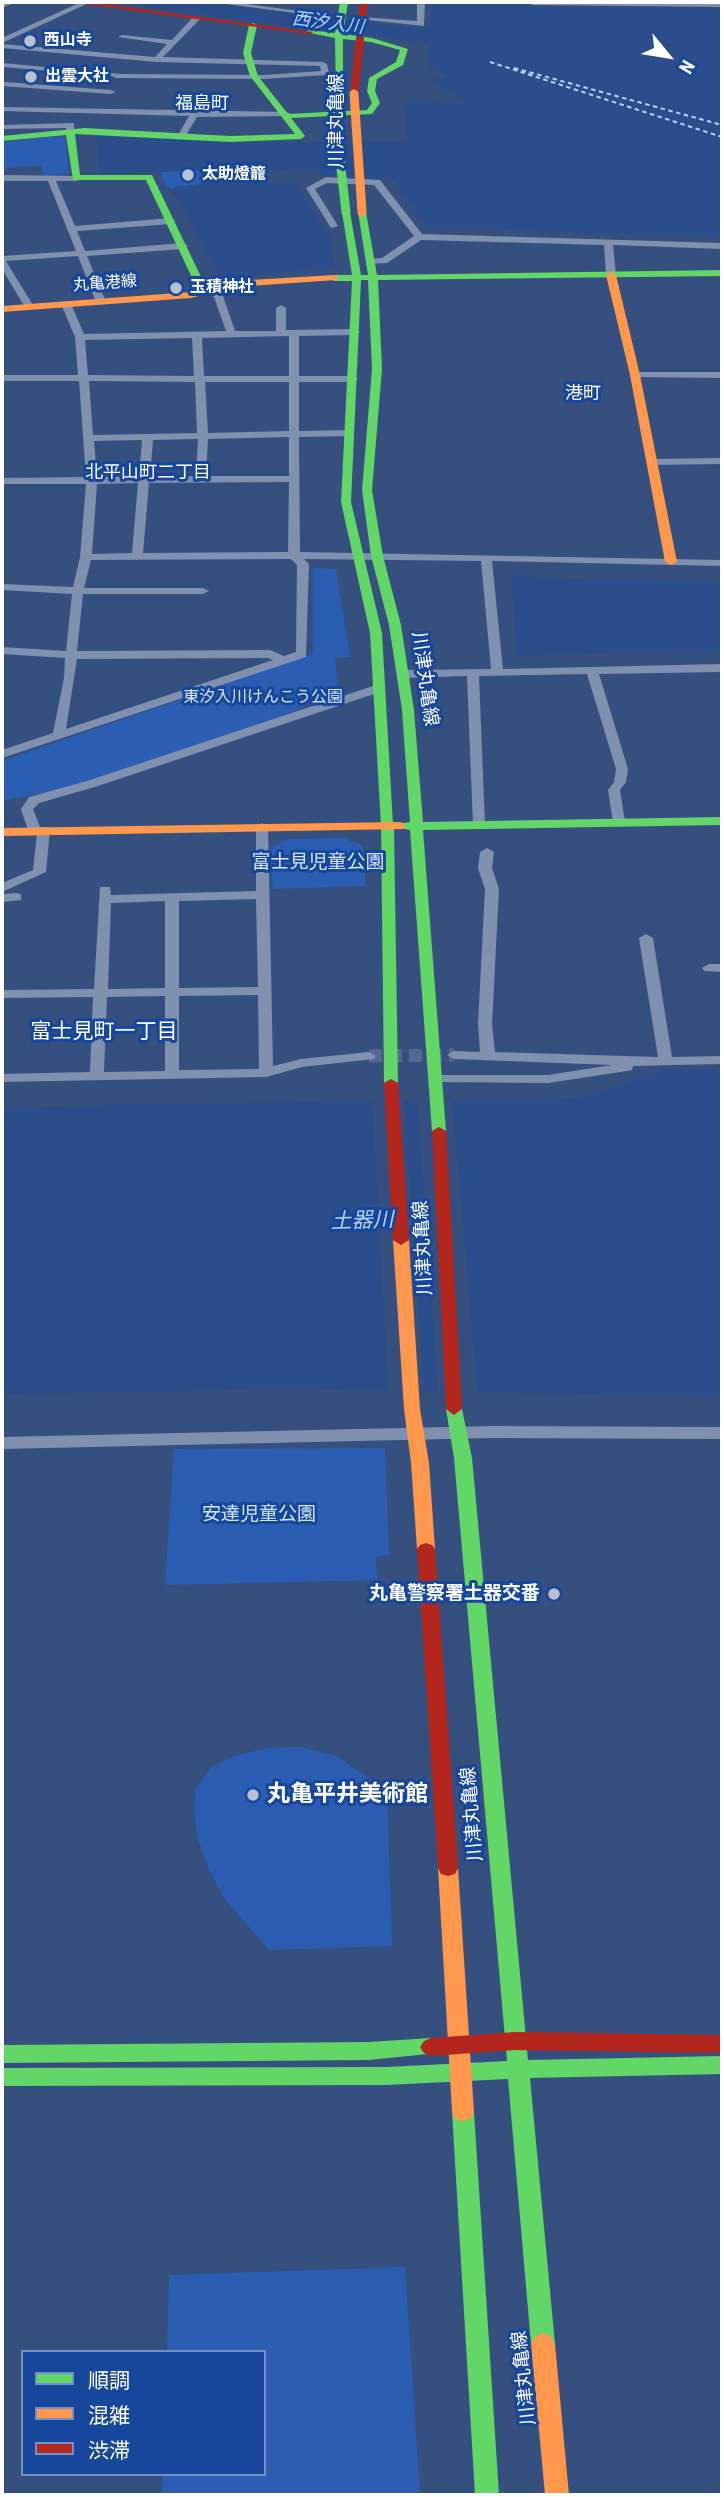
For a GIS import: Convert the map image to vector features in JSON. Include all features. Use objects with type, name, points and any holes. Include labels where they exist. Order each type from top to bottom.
[{"type":"main road","points":[[82,2],[253,25],[349,25],[404,49],[400,63],[373,78],[375,108],[366,113],[288,115]]},
{"type":"main road","points":[[349,25],[358,2]]},
{"type":"main road","name":"川津丸亀線","points":[[364,2],[349,25],[347,95],[337,134],[366,275],[377,369],[367,489],[377,556],[395,625],[403,674],[418,826],[436,1079],[454,1408],[557,2495]]},
{"type":"main road","points":[[2,139],[70,132],[114,131],[261,139],[301,136],[252,69],[247,53],[253,25]]},
{"type":"main road","points":[[70,132],[76,178],[149,177],[199,282],[210,291]]},
{"type":"main road","name":"丸亀港線","points":[[2,309],[210,291],[234,284],[366,275],[722,273]]},
{"type":"main road","name":"川津丸亀線","points":[[366,275],[355,332],[346,502],[376,633],[387,826],[391,1081],[412,1409],[420,1463],[440,1747],[487,2495]]},
{"type":"main road","points":[[611,275],[635,375],[671,562]]},
{"type":"main road","points":[[2,832],[722,821]]},
{"type":"main road","points":[[2,2054],[369,2050],[516,2041],[722,2044]]},
{"type":"main road","points":[[2,2077],[459,2074],[576,2067],[722,2065]]},
{"type":"street","points":[[2,6],[12,2]]},
{"type":"street","points":[[2,44],[82,2]]},
{"type":"street","points":[[214,2],[349,25],[421,24],[421,2]]},
{"type":"street","points":[[533,2],[722,5]]},
{"type":"street","points":[[156,60],[197,18]]},
{"type":"street","points":[[122,37],[173,41]]},
{"type":"street","points":[[2,44],[124,58],[252,69],[325,73],[323,64],[252,69],[117,75],[2,65]]},
{"type":"street","points":[[3,85],[62,52]]},
{"type":"street","points":[[105,110],[124,58]]},
{"type":"street","points":[[3,85],[111,92]]},
{"type":"street","points":[[2,108],[288,115]]},
{"type":"street","points":[[182,135],[194,114]]},
{"type":"street","points":[[2,127],[71,125],[70,132]]},
{"type":"street","points":[[2,178],[76,178]]},
{"type":"street","points":[[51,178],[101,302]]},
{"type":"street","points":[[334,226],[310,188],[326,180],[377,182],[419,237]]},
{"type":"street","points":[[71,229],[171,221]]},
{"type":"street","points":[[366,275],[419,237],[722,246]]},
{"type":"street","points":[[608,243],[611,275]]},
{"type":"street","points":[[29,307],[2,260],[183,246]]},
{"type":"street","points":[[210,291],[218,296],[232,335]]},
{"type":"street","points":[[59,734],[72,655],[78,591],[86,557],[92,481],[79,337],[66,304]]},
{"type":"street","points":[[281,308],[281,334]]},
{"type":"street","points":[[79,337],[355,332]]},
{"type":"street","points":[[2,754],[302,654],[303,564],[294,556],[294,333]]},
{"type":"street","points":[[197,335],[201,480]]},
{"type":"street","points":[[635,375],[722,375]]},
{"type":"street","points":[[2,378],[353,379]]},
{"type":"street","points":[[89,438],[349,433]]},
{"type":"street","points":[[137,557],[148,436]]},
{"type":"street","points":[[652,462],[722,461]]},
{"type":"street","points":[[2,481],[294,479]]},
{"type":"street","points":[[86,557],[357,555],[722,563]]},
{"type":"street","points":[[486,558],[497,670]]},
{"type":"street","points":[[2,587],[78,591],[203,591]]},
{"type":"street","points":[[2,650],[72,655],[270,654],[284,660]]},
{"type":"street","points":[[403,674],[497,670],[722,668]]},
{"type":"street","points":[[592,670],[622,769],[620,782],[614,790],[619,822]]},
{"type":"street","points":[[473,672],[479,825]]},
{"type":"street","points":[[2,888],[39,872],[39,830],[27,809],[34,800],[90,785],[379,688]]},
{"type":"street","points":[[262,827],[261,895],[266,1073]]},
{"type":"street","points":[[486,852],[485,868],[492,890],[485,1024],[488,1055]]},
{"type":"street","points":[[97,1076],[105,895],[172,898],[261,895]]},
{"type":"street","points":[[172,898],[172,1075]]},
{"type":"street","points":[[646,938],[658,1062]]},
{"type":"street","points":[[2,994],[101,995],[264,991]]},
{"type":"street","points":[[454,1055],[658,1062],[722,1060]]},
{"type":"street","points":[[2,1078],[266,1073],[301,1063],[369,1056]]},
{"type":"street","points":[[436,1079],[548,1079],[587,1076],[658,1062]]},
{"type":"street","points":[[2,1443],[458,1433],[722,1433]]},
{"type":"green space","points":[[65,137],[69,174],[44,176],[42,166],[2,168],[2,142]]},
{"type":"green space","points":[[206,170],[209,177],[206,184],[173,189],[165,186],[160,172]]},
{"type":"green space","name":"東汐入川けんこう公園","points":[[313,568],[336,569],[350,657],[335,658],[338,688],[272,721],[71,787],[2,801],[2,761],[307,656],[313,650]]},
{"type":"green space","name":"富士見児童公園","points":[[344,838],[363,846],[366,886],[273,889],[270,848],[287,839]]},
{"type":"green space","name":"安達児童公園","points":[[385,1448],[389,1555],[376,1557],[377,1580],[165,1585],[174,1449]]},
{"type":"green space","points":[[300,1747],[336,1756],[387,1791],[392,1946],[269,1950],[223,1897],[207,1865],[197,1836],[194,1806],[196,1788],[211,1768],[234,1756],[268,1748]]},
{"type":"green space","points":[[405,2267],[420,2495],[162,2495],[163,2476],[266,2476],[266,2350],[167,2350],[169,2275]]},
{"type":"water","name":"西汐入川","points":[[106,2],[201,2],[407,27],[430,26],[430,2],[523,2],[525,7],[722,8],[722,237],[427,227],[395,180],[330,177],[311,171],[270,169],[261,170],[264,183],[296,184],[331,240],[333,265],[330,268],[237,276],[223,274],[214,266],[178,198],[172,193],[175,187],[208,183],[206,170],[103,174],[99,168],[96,133],[233,142],[407,142],[405,110],[400,109],[411,100],[473,106],[431,80],[449,76],[429,66],[428,43]]},
{"type":"water","points":[[512,577],[722,581],[722,652],[517,655]]},
{"type":"water","name":"土器川","points":[[722,1069],[722,1396],[281,1389],[2,1394],[2,1107],[580,1098],[662,1071]]},
{"type":"pier","points":[[452,1096],[478,1395],[438,1395],[417,1097]]},
{"type":"pier","points":[[372,1097],[404,1097],[424,1395],[388,1394]]},
{"type":"ferry route","points":[[490,62],[722,137]]},
{"type":"ferry route","points":[[514,68],[722,125]]},
{"type":"tunnel","points":[[369,1056],[454,1055]]},
{"type":"traffic: fast","points":[[339,95],[339,31],[344,2]]},
{"type":"traffic: fast","points":[[2,139],[84,131],[230,139],[301,136],[254,76],[247,53],[253,25]]},
{"type":"traffic: fast","points":[[288,116],[369,112],[376,103],[371,91],[373,78],[400,63],[404,49],[372,40],[309,32]]},
{"type":"traffic: fast","points":[[339,95],[337,134],[346,212]]},
{"type":"traffic: fast","points":[[70,132],[76,178],[149,177],[199,282],[210,291]]},
{"type":"traffic: fast","points":[[346,212],[357,268],[346,502],[376,633],[387,826],[391,1083]]},
{"type":"traffic: fast","points":[[362,212],[373,280],[377,369],[367,490],[377,556],[395,625],[408,710],[439,1131]]},
{"type":"traffic: fast","points":[[549,276],[722,273]]},
{"type":"traffic: fast","points":[[334,278],[564,275]]},
{"type":"traffic: fast","points":[[399,826],[722,821]]},
{"type":"traffic: fast","points":[[454,1409],[463,1458],[543,2344]]},
{"type":"traffic: fast","points":[[2,2054],[369,2051],[431,2047]]},
{"type":"traffic: fast","points":[[2,2077],[386,2076],[576,2067],[722,2065]]},
{"type":"traffic: fast","points":[[463,2112],[487,2495]]},
{"type":"traffic: slow","points":[[354,94],[362,212]]},
{"type":"traffic: slow","points":[[611,275],[635,375],[671,562]]},
{"type":"traffic: slow","points":[[2,309],[191,295],[234,284],[334,278]]},
{"type":"traffic: slow","points":[[2,832],[399,826]]},
{"type":"traffic: slow","points":[[401,1240],[412,1409],[420,1463],[426,1549]]},
{"type":"traffic: slow","points":[[448,1868],[463,2112]]},
{"type":"traffic: slow","points":[[543,2344],[557,2495]]},
{"type":"traffic: jam","points":[[73,2],[309,32]]},
{"type":"traffic: jam","points":[[354,94],[364,2]]},
{"type":"traffic: jam","points":[[391,1083],[401,1240]]},
{"type":"traffic: jam","points":[[439,1131],[454,1409]]},
{"type":"traffic: jam","points":[[426,1549],[448,1868]]},
{"type":"traffic: jam","points":[[431,2047],[515,2041],[722,2044]]},
{"type":"place","name":"西山寺","points":[[30,41]]},
{"type":"place","name":"出雲大社","points":[[31,77]]},
{"type":"place","name":"太助燈籠","points":[[188,175]]},
{"type":"place","name":"玉積神社","points":[[176,288]]},
{"type":"place","name":"丸亀警察署土器交番","points":[[554,1594]]},
{"type":"place","name":"丸亀平井美術館","points":[[253,1795]]},
{"type":"district","name":"福島町","points":[[202,104]]},
{"type":"district","name":"港町","points":[[583,394]]},
{"type":"district","name":"北平山町二丁目","points":[[148,473]]},
{"type":"district","name":"富士見町一丁目","points":[[104,1033]]}]
